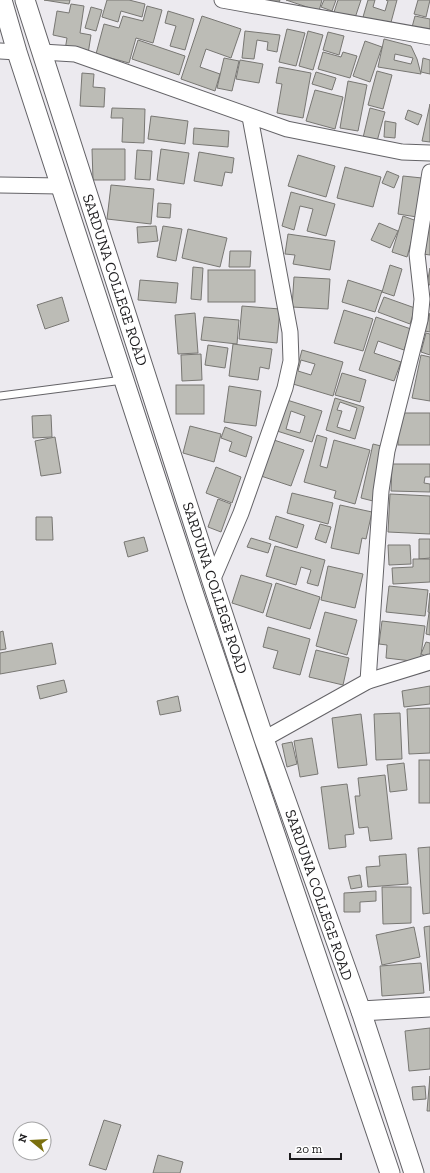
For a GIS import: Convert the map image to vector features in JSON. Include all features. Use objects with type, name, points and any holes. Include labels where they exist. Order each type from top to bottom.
[{"type":"street","name":"SARDUNA COLLEGE ROAD","points":[[2,0],[8,52],[60,186],[243,740],[390,1173]]},
{"type":"street","name":"SARDUNA COLLEGE ROAD","points":[[25,0],[264,739],[361,1011],[414,1173]]},
{"type":"street","points":[[222,0],[430,37]]},
{"type":"street","points":[[42,52],[75,54],[287,130],[402,152],[430,153]]},
{"type":"street","points":[[212,581],[241,513],[285,388],[291,361],[290,332],[250,117]]},
{"type":"street","points":[[368,682],[381,491],[389,444],[426,300],[418,277],[417,254],[430,172]]},
{"type":"street","points":[[0,185],[60,186]]},
{"type":"street","points":[[264,739],[368,682],[430,662]]},
{"type":"street","points":[[361,1011],[430,1007]]},
{"type":"lane","points":[[0,396],[124,380]]},
{"type":"building","points":[[44,0],[70,0],[69,4]]},
{"type":"building","points":[[107,0],[129,0],[145,4],[142,17],[121,11],[118,22],[102,17]]},
{"type":"building","points":[[261,0],[280,0],[277,6]]},
{"type":"building","points":[[286,0],[322,0],[319,11]]},
{"type":"building","points":[[324,0],[336,0],[332,11],[321,7]]},
{"type":"building","points":[[338,0],[361,0],[355,18],[334,12]]},
{"type":"building","points":[[368,0],[375,0],[373,7],[385,11],[388,1],[386,0],[397,0],[390,26],[363,17]]},
{"type":"building","points":[[418,0],[430,0],[426,17],[414,14]]},
{"type":"building","points":[[71,4],[84,6],[80,33],[91,35],[88,54],[65,50],[67,38],[53,35],[57,11],[69,13]]},
{"type":"building","points":[[147,6],[162,10],[153,43],[136,38],[129,63],[96,54],[104,24],[119,28],[123,16],[143,21]]},
{"type":"building","points":[[91,7],[102,10],[96,31],[85,28]]},
{"type":"building","points":[[168,11],[194,19],[185,50],[170,46],[176,26],[165,23]]},
{"type":"building","points":[[202,16],[241,29],[231,58],[206,49],[200,67],[220,74],[215,91],[181,79]]},
{"type":"building","points":[[415,16],[430,19],[430,35],[411,31]]},
{"type":"building","points":[[287,29],[305,33],[296,66],[279,62]]},
{"type":"building","points":[[245,31],[280,35],[277,52],[267,50],[268,42],[257,40],[254,59],[242,58]]},
{"type":"building","points":[[308,31],[323,35],[313,70],[299,66]]},
{"type":"building","points":[[328,32],[344,36],[339,55],[323,50]]},
{"type":"building","points":[[384,39],[411,46],[417,59],[421,74],[378,67]],"holes":[[[395,54],[413,58],[411,64],[394,60]]]},
{"type":"building","points":[[138,40],[185,56],[179,75],[132,59]]},
{"type":"building","points":[[365,41],[382,47],[370,82],[353,76]]},
{"type":"building","points":[[323,52],[341,57],[343,52],[357,56],[350,78],[318,69]]},
{"type":"building","points":[[224,58],[239,61],[232,91],[217,88]]},
{"type":"building","points":[[423,58],[430,60],[430,74],[421,72]]},
{"type":"building","points":[[240,60],[263,64],[259,83],[236,79]]},
{"type":"building","points":[[279,67],[311,73],[303,118],[277,113],[282,84],[276,83]]},
{"type":"building","points":[[377,71],[392,75],[383,109],[368,105]]},
{"type":"building","points":[[316,72],[336,78],[332,90],[312,84]]},
{"type":"building","points":[[82,73],[94,74],[93,87],[105,88],[104,107],[80,106]]},
{"type":"building","points":[[348,81],[367,85],[358,131],[340,128]]},
{"type":"building","points":[[315,90],[343,97],[335,129],[306,121]]},
{"type":"building","points":[[430,104],[430,142],[422,141]]},
{"type":"building","points":[[112,108],[145,109],[144,143],[122,142],[123,118],[111,118]]},
{"type":"building","points":[[370,108],[385,112],[376,145],[362,142]]},
{"type":"building","points":[[408,110],[422,115],[418,125],[405,119]]},
{"type":"building","points":[[151,116],[188,121],[185,144],[148,139]]},
{"type":"building","points":[[385,121],[396,123],[395,138],[384,137]]},
{"type":"building","points":[[194,128],[229,131],[228,147],[193,144]]},
{"type":"building","points":[[92,149],[125,149],[125,180],[93,180]]},
{"type":"building","points":[[161,149],[189,153],[184,184],[157,180]]},
{"type":"building","points":[[137,150],[152,151],[150,180],[135,179]]},
{"type":"building","points":[[199,152],[234,158],[232,173],[225,172],[222,186],[194,181]]},
{"type":"building","points":[[298,155],[335,166],[326,197],[288,186]]},
{"type":"building","points":[[345,167],[381,177],[373,207],[337,198]]},
{"type":"building","points":[[387,171],[399,176],[394,188],[382,183]]},
{"type":"building","points":[[403,176],[422,178],[417,217],[398,214]]},
{"type":"building","points":[[111,185],[154,189],[151,224],[107,219]]},
{"type":"building","points":[[291,192],[335,204],[326,236],[307,231],[313,209],[300,206],[294,230],[282,226]]},
{"type":"building","points":[[158,203],[171,204],[170,218],[157,217]]},
{"type":"building","points":[[403,216],[417,221],[407,257],[392,252]]},
{"type":"building","points":[[430,220],[430,255],[423,254]]},
{"type":"building","points":[[379,223],[398,231],[390,248],[371,240]]},
{"type":"building","points":[[156,226],[158,241],[138,243],[137,227]]},
{"type":"building","points":[[163,226],[182,229],[176,261],[157,257]]},
{"type":"building","points":[[188,229],[227,238],[220,267],[182,258]]},
{"type":"building","points":[[288,234],[335,241],[330,270],[293,264],[295,255],[285,254]]},
{"type":"building","points":[[230,251],[251,251],[250,267],[229,267]]},
{"type":"building","points":[[390,265],[402,269],[394,296],[382,292]]},
{"type":"building","points":[[193,267],[203,268],[201,300],[191,299]]},
{"type":"building","points":[[430,268],[430,285],[427,284]]},
{"type":"building","points":[[208,270],[255,270],[255,302],[208,302]]},
{"type":"building","points":[[294,277],[330,279],[328,309],[292,307]]},
{"type":"building","points":[[140,280],[178,283],[176,303],[138,300]]},
{"type":"building","points":[[348,280],[382,291],[375,312],[342,302]]},
{"type":"building","points":[[62,297],[69,321],[45,329],[37,305]]},
{"type":"building","points":[[384,297],[415,308],[410,324],[378,312]]},
{"type":"building","points":[[242,306],[280,309],[277,343],[239,339]]},
{"type":"building","points":[[344,310],[373,319],[363,351],[334,343]]},
{"type":"building","points":[[195,313],[198,353],[178,354],[175,315]]},
{"type":"building","points":[[430,313],[430,332],[425,331]]},
{"type":"building","points":[[204,317],[239,320],[237,344],[201,340]]},
{"type":"building","points":[[376,317],[411,329],[404,350],[378,341],[374,353],[401,362],[394,381],[359,370]]},
{"type":"building","points":[[426,333],[430,334],[430,355],[421,352]]},
{"type":"building","points":[[233,344],[272,349],[269,369],[260,367],[258,380],[229,376]]},
{"type":"building","points":[[208,345],[228,348],[225,368],[205,365]]},
{"type":"building","points":[[302,350],[343,362],[333,396],[293,384]],"holes":[[[301,360],[315,364],[311,375],[298,371]]]},
{"type":"building","points":[[201,354],[202,380],[182,381],[181,355]]},
{"type":"building","points":[[421,355],[430,357],[430,401],[412,398]]},
{"type":"building","points":[[342,373],[366,380],[360,402],[335,395]]},
{"type":"building","points":[[176,385],[204,385],[204,414],[176,414]]},
{"type":"building","points":[[229,386],[261,391],[256,426],[224,422]]},
{"type":"building","points":[[335,398],[364,407],[355,439],[326,430]],"holes":[[[340,402],[357,408],[350,431],[337,427],[342,411],[337,410]]]},
{"type":"building","points":[[287,400],[322,411],[312,442],[277,431]],"holes":[[[291,411],[305,416],[300,433],[286,429]]]},
{"type":"building","points":[[398,413],[430,413],[430,445],[398,445]]},
{"type":"building","points":[[51,415],[52,437],[33,438],[32,416]]},
{"type":"building","points":[[190,426],[221,434],[214,462],[183,453]]},
{"type":"building","points":[[225,427],[252,437],[246,457],[229,451],[232,442],[221,438]]},
{"type":"building","points":[[317,435],[327,438],[320,466],[327,468],[334,440],[370,450],[355,504],[334,498],[336,491],[304,482]]},
{"type":"building","points":[[55,437],[61,473],[41,476],[35,441]]},
{"type":"building","points":[[274,440],[304,450],[291,486],[261,476]]},
{"type":"building","points":[[373,444],[385,447],[373,501],[361,498]]},
{"type":"building","points":[[392,464],[430,464],[430,477],[425,477],[424,483],[430,484],[430,492],[391,491]]},
{"type":"building","points":[[216,467],[241,477],[232,503],[206,493]]},
{"type":"building","points":[[292,493],[333,503],[328,524],[287,513]]},
{"type":"building","points":[[390,494],[430,496],[430,534],[388,532]]},
{"type":"building","points":[[218,499],[231,504],[221,532],[208,527]]},
{"type":"building","points":[[340,505],[372,512],[366,539],[362,538],[359,554],[331,548]]},
{"type":"building","points":[[276,516],[304,525],[297,548],[269,539]]},
{"type":"building","points":[[36,517],[52,517],[53,540],[36,540]]},
{"type":"building","points":[[320,524],[331,527],[326,543],[315,539]]},
{"type":"building","points":[[144,537],[148,551],[128,557],[124,542]]},
{"type":"building","points":[[251,538],[271,544],[268,553],[247,547]]},
{"type":"building","points":[[419,539],[430,539],[430,558],[419,559]]},
{"type":"building","points":[[388,545],[410,545],[411,564],[389,565]]},
{"type":"building","points":[[275,546],[325,560],[318,586],[307,583],[311,570],[301,567],[296,585],[266,576]]},
{"type":"building","points":[[413,559],[430,559],[430,582],[393,584],[392,568],[413,567]]},
{"type":"building","points":[[328,566],[363,574],[355,608],[321,600]]},
{"type":"building","points":[[241,575],[272,584],[263,613],[232,603]]},
{"type":"building","points":[[276,583],[320,597],[310,629],[266,616]]},
{"type":"building","points":[[389,586],[428,590],[425,616],[386,612]]},
{"type":"building","points":[[430,593],[430,613],[428,612]]},
{"type":"building","points":[[325,612],[357,620],[347,655],[316,646]]},
{"type":"building","points":[[430,613],[430,635],[426,634]]},
{"type":"building","points":[[382,621],[425,626],[420,662],[386,658],[387,645],[379,644]]},
{"type":"building","points":[[268,627],[310,639],[300,675],[273,668],[278,651],[263,647]]},
{"type":"building","points":[[3,631],[6,649],[0,650],[0,632]]},
{"type":"building","points":[[426,642],[430,643],[430,658],[421,654]]},
{"type":"building","points":[[52,643],[56,664],[0,674],[0,653]]},
{"type":"building","points":[[316,650],[349,658],[343,685],[309,677]]},
{"type":"building","points":[[64,680],[67,692],[40,699],[37,686]]},
{"type":"building","points":[[430,686],[430,704],[404,707],[402,691]]},
{"type":"building","points":[[178,696],[181,711],[160,715],[157,701]]},
{"type":"building","points":[[430,708],[430,753],[409,754],[407,709]]},
{"type":"building","points":[[400,713],[402,759],[376,760],[374,714]]},
{"type":"building","points":[[361,714],[367,765],[338,768],[332,718]]},
{"type":"building","points":[[312,738],[318,774],[300,777],[294,741]]},
{"type":"building","points":[[292,742],[297,764],[287,767],[282,744]]},
{"type":"building","points":[[419,760],[430,760],[430,803],[419,803]]},
{"type":"building","points":[[404,763],[407,790],[390,792],[387,765]]},
{"type":"building","points":[[385,775],[392,839],[370,841],[368,827],[359,828],[355,796],[360,796],[358,778]]},
{"type":"building","points":[[347,784],[354,834],[345,835],[346,847],[329,849],[321,787]]},
{"type":"building","points":[[430,847],[430,913],[423,914],[418,848]]},
{"type":"building","points":[[406,854],[408,884],[368,887],[366,867],[380,866],[379,856]]},
{"type":"building","points":[[360,875],[362,887],[351,889],[348,877]]},
{"type":"building","points":[[382,887],[411,887],[411,923],[383,924]]},
{"type":"building","points":[[376,891],[376,901],[360,902],[360,912],[344,912],[344,893]]},
{"type":"building","points":[[430,926],[430,991],[424,927]]},
{"type":"building","points":[[414,927],[420,957],[382,965],[376,935]]},
{"type":"building","points":[[421,963],[424,993],[382,996],[380,966]]},
{"type":"building","points":[[430,1028],[430,1069],[409,1071],[405,1031]]},
{"type":"building","points":[[430,1076],[430,1111],[427,1111]]},
{"type":"building","points":[[425,1086],[426,1099],[413,1100],[412,1087]]},
{"type":"building","points":[[104,1120],[121,1125],[106,1170],[89,1165]]},
{"type":"building","points":[[158,1155],[183,1162],[180,1173],[153,1173]]}]
